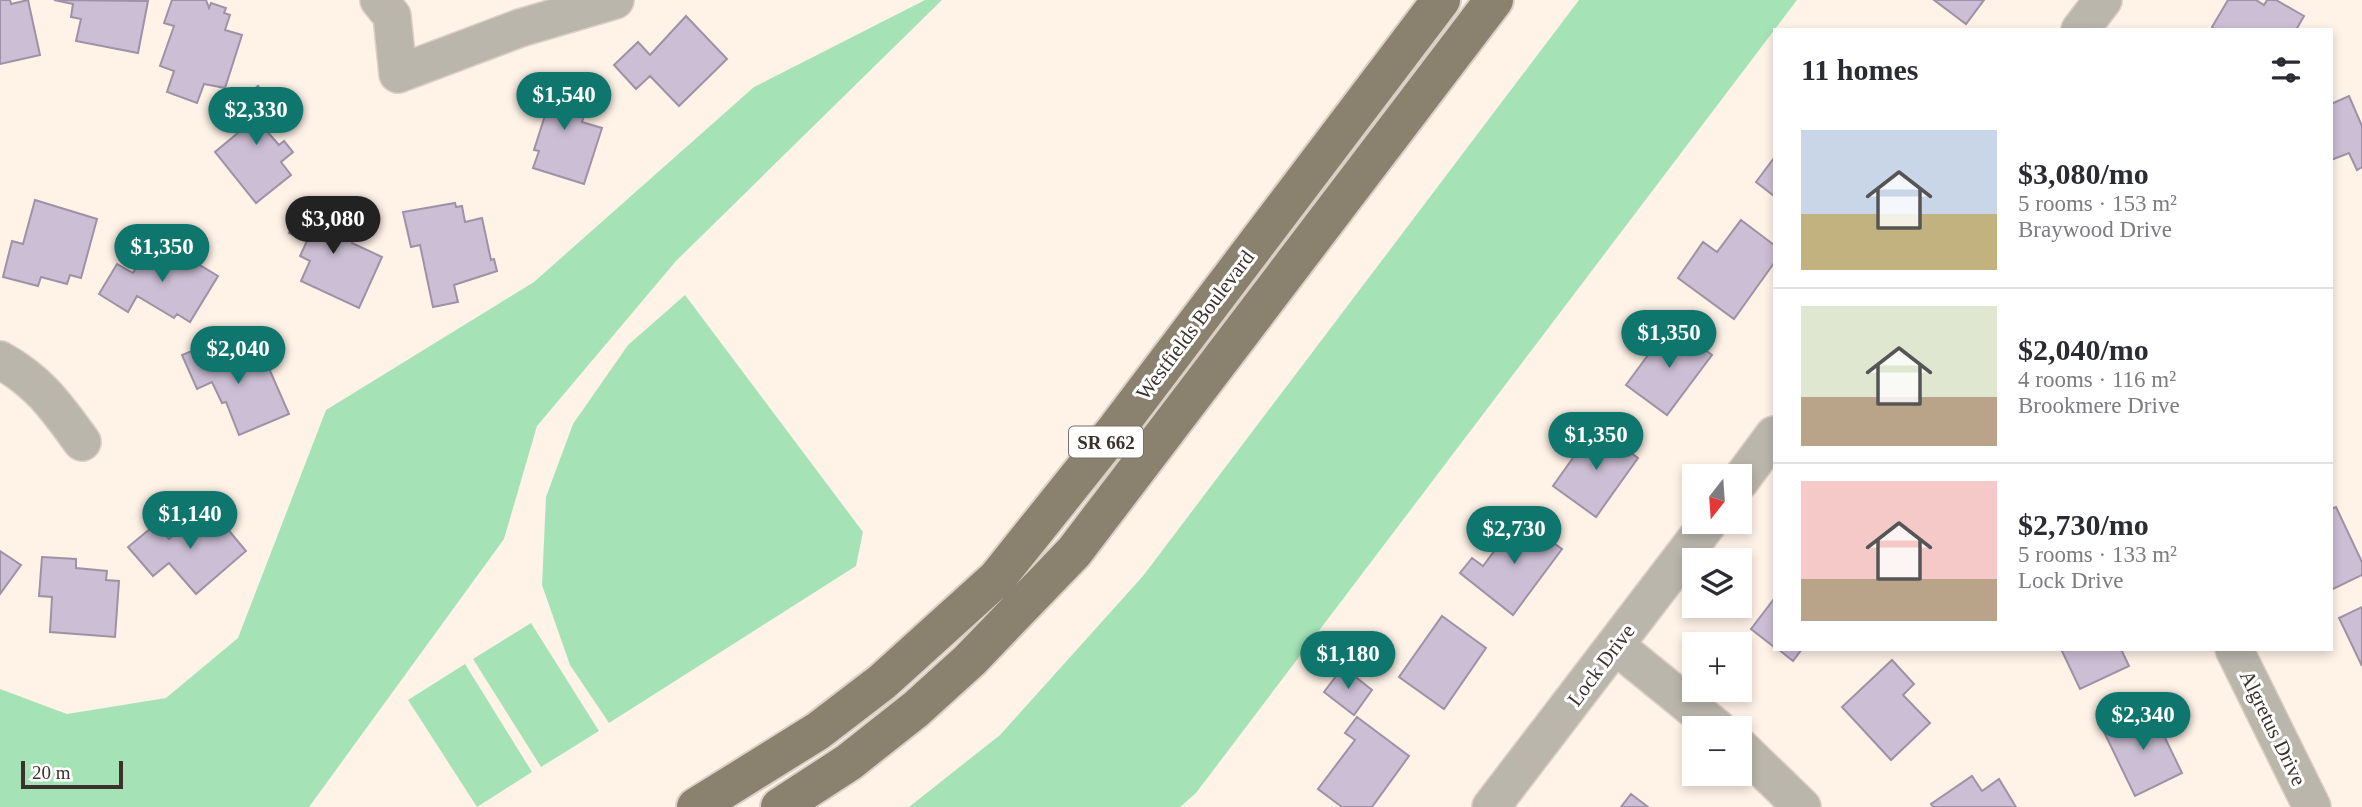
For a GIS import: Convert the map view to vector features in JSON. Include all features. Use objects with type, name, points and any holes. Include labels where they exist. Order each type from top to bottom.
[{"type":"main road","name":"Westfields Boulevard","points":[[696,807],[818,731],[882,682],[997,578],[1117,428],[1441,0]]},
{"type":"main road","name":"Westfields Boulevard","points":[[780,807],[849,762],[916,709],[970,660],[1074,552],[1494,0]]},
{"type":"street","points":[[379,0],[392,16],[398,74],[520,28],[615,0]]},
{"type":"street","points":[[2082,28],[2103,0]]},
{"type":"street","points":[[0,360],[25,373],[82,442]]},
{"type":"street","points":[[1752,465],[1773,436]]},
{"type":"street","name":"Lock Drive","points":[[1492,807],[1700,534]]},
{"type":"street","points":[[1616,646],[1702,716]]},
{"type":"street","name":"Algretus Drive","points":[[2236,651],[2312,807]]},
{"type":"street","points":[[1752,759],[1802,807]]},
{"type":"green space","points":[[925,0],[942,0],[676,261],[537,426],[504,539],[309,807],[0,807],[0,689],[67,714],[166,698],[238,638],[326,410],[534,282],[754,87]]},
{"type":"green space","points":[[1579,0],[1797,0],[1776,28],[1773,28],[1773,32],[1196,793],[1180,807],[909,807],[1000,735],[1143,576]]},
{"type":"green space","points":[[685,295],[863,532],[856,566],[609,723],[570,665],[542,585],[546,497],[573,424],[628,345]]},
{"type":"green space","points":[[531,623],[599,731],[541,767],[473,659]]},
{"type":"green space","points":[[465,664],[532,772],[477,807],[408,700]]},
{"type":"building","points":[[0,0],[10,0],[11,4],[28,0],[40,55],[0,64]]},
{"type":"building","points":[[54,0],[148,1],[138,53],[76,41],[81,19],[71,17],[73,4]]},
{"type":"building","points":[[172,0],[206,0],[209,8],[211,3],[226,8],[224,13],[230,15],[225,30],[242,35],[225,88],[204,84],[197,103],[167,92],[174,71],[160,66],[174,26],[164,23]]},
{"type":"building","points":[[1934,0],[1984,0],[1966,24]]},
{"type":"building","points":[[2228,0],[2256,0],[2264,5],[2267,0],[2276,0],[2304,16],[2297,28],[2212,27]]},
{"type":"building","points":[[686,16],[727,59],[679,106],[650,76],[636,89],[614,65],[638,42],[650,55]]},
{"type":"building","points":[[542,73],[576,84],[570,105],[586,110],[582,122],[602,128],[584,184],[533,168],[539,151],[534,150],[547,109],[532,104]]},
{"type":"building","points":[[258,86],[282,115],[265,129],[279,145],[284,141],[293,152],[281,162],[291,175],[256,203],[215,152],[245,127],[230,109]]},
{"type":"building","points":[[2349,96],[2362,126],[2362,167],[2357,170],[2349,153],[2333,159],[2333,103]]},
{"type":"building","points":[[1773,159],[1773,195],[1756,182]]},
{"type":"building","points":[[304,199],[339,215],[334,227],[354,237],[352,243],[382,257],[359,308],[301,281],[310,261],[300,256],[307,241],[289,233]]},
{"type":"building","points":[[35,200],[97,219],[81,278],[70,275],[67,284],[41,277],[38,286],[3,277],[12,241],[23,244]]},
{"type":"building","points":[[455,203],[456,207],[462,206],[465,222],[482,218],[491,260],[494,259],[497,271],[454,285],[458,302],[433,307],[420,245],[411,247],[403,212]]},
{"type":"building","points":[[1741,220],[1773,244],[1773,264],[1734,319],[1678,278],[1703,242],[1717,252]]},
{"type":"building","points":[[163,243],[218,276],[190,322],[177,314],[174,318],[137,296],[128,312],[99,294],[117,264],[133,273],[142,258],[152,264]]},
{"type":"building","points":[[1671,324],[1712,355],[1667,415],[1626,385]]},
{"type":"building","points":[[216,341],[224,362],[238,356],[242,366],[264,357],[289,414],[239,435],[226,402],[222,403],[212,382],[197,389],[182,355]]},
{"type":"building","points":[[1595,427],[1638,458],[1596,517],[1553,486]]},
{"type":"building","points":[[2336,507],[2362,562],[2362,575],[2333,589],[2333,508]]},
{"type":"building","points":[[214,513],[246,551],[196,594],[169,563],[153,576],[128,547],[156,524],[169,539],[195,517],[201,524]]},
{"type":"building","points":[[1519,518],[1562,549],[1513,615],[1460,573],[1472,558],[1483,566]]},
{"type":"building","points":[[0,551],[21,565],[0,594]]},
{"type":"building","points":[[42,557],[76,559],[76,568],[107,571],[106,580],[119,581],[115,637],[50,632],[52,597],[39,596]]},
{"type":"building","points":[[1773,600],[1773,646],[1751,629]]},
{"type":"building","points":[[2362,607],[2362,666],[2339,618]]},
{"type":"building","points":[[1442,616],[1486,648],[1444,709],[1399,677]]},
{"type":"building","points":[[1780,651],[1800,651],[1793,661]]},
{"type":"building","points":[[2062,651],[2122,651],[2129,666],[2080,689]]},
{"type":"building","points":[[1892,660],[1914,684],[1903,695],[1930,723],[1891,760],[1842,707]]},
{"type":"building","points":[[1343,667],[1372,690],[1354,715],[1324,692]]},
{"type":"building","points":[[2151,709],[2182,773],[2135,796],[2104,732]]},
{"type":"building","points":[[1357,717],[1409,756],[1372,807],[1342,807],[1318,789],[1355,740],[1345,733]]},
{"type":"building","points":[[1972,776],[1982,791],[1999,779],[2016,807],[1933,807],[1931,804]]},
{"type":"building","points":[[1631,794],[1648,807],[1621,807]]}]
